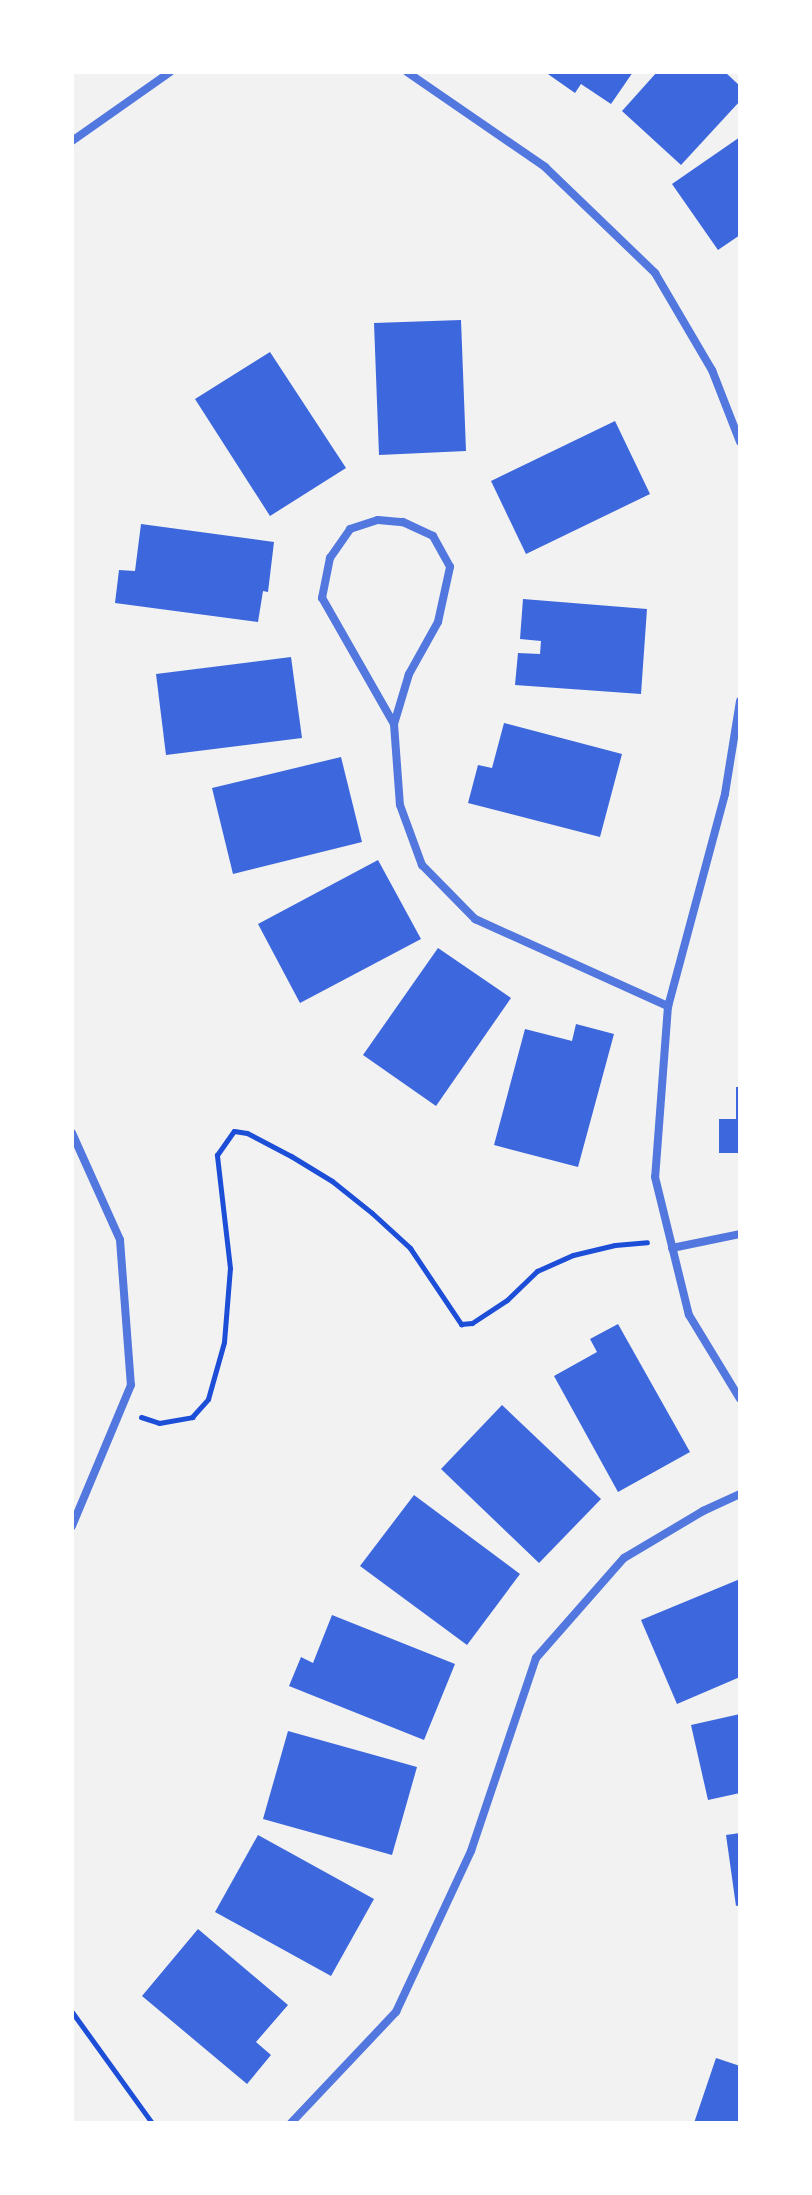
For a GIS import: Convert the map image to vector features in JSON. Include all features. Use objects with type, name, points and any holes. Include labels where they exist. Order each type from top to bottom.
[{"type":"street","points":[[72,141],[170,72]]},
{"type":"street","points":[[407,72],[545,167],[655,273],[712,370],[740,442]]},
{"type":"street","points":[[394,724],[322,598],[330,558],[350,529],[378,520],[403,522],[433,536],[450,567],[438,622],[409,674],[394,724],[400,805],[422,865],[475,919],[668,1006]]},
{"type":"street","points":[[740,701],[725,794],[668,1006],[655,1177],[689,1315],[740,1399]]},
{"type":"street","points":[[72,1133],[120,1240],[131,1385],[72,1526]]},
{"type":"street","points":[[672,1248],[740,1234]]},
{"type":"street","points":[[291,2123],[396,2012],[471,1851],[536,1658],[624,1558],[703,1511],[740,1494]]},
{"type":"path","points":[[121,1410],[159,1423],[192,1417],[208,1399],[224,1342],[230,1268],[217,1155],[234,1131],[247,1133],[291,1156],[332,1181],[372,1213],[410,1248],[461,1324],[472,1323],[507,1300],[537,1271],[573,1255],[643,1241],[672,1248]]},
{"type":"path","points":[[72,2012],[152,2123]]},
{"type":"building","points":[[545,72],[633,72],[611,104],[581,84],[575,93]]},
{"type":"building","points":[[657,72],[725,72],[740,86],[740,101],[681,165],[622,111]]},
{"type":"building","points":[[740,137],[740,235],[718,250],[672,184]]},
{"type":"building","points":[[461,320],[466,451],[379,455],[374,323]]},
{"type":"building","points":[[270,352],[346,468],[270,516],[195,399]]},
{"type":"building","points":[[615,421],[650,494],[526,554],[491,481]]},
{"type":"building","points":[[141,524],[274,542],[268,592],[263,591],[258,622],[115,603],[119,570],[135,571]]},
{"type":"building","points":[[523,599],[647,609],[641,694],[515,685],[518,653],[540,654],[541,641],[520,639]]},
{"type":"building","points":[[291,657],[302,738],[166,755],[156,674]]},
{"type":"building","points":[[504,723],[622,754],[600,837],[468,803],[478,765],[492,768]]},
{"type":"building","points":[[341,757],[362,842],[233,874],[212,788]]},
{"type":"building","points":[[378,860],[421,939],[300,1003],[258,924]]},
{"type":"building","points":[[438,948],[511,998],[436,1106],[363,1055]]},
{"type":"building","points":[[576,1024],[614,1034],[578,1167],[494,1145],[525,1029],[572,1041]]},
{"type":"building","points":[[736,1087],[740,1087],[740,1153],[719,1153],[719,1119],[736,1119]]},
{"type":"building","points":[[618,1324],[690,1452],[618,1492],[554,1376],[597,1352],[590,1339]]},
{"type":"building","points":[[502,1405],[601,1499],[539,1563],[441,1469]]},
{"type":"building","points":[[414,1495],[520,1574],[467,1645],[360,1566]]},
{"type":"building","points":[[740,1579],[740,1677],[677,1704],[641,1620]]},
{"type":"building","points":[[332,1615],[455,1664],[424,1740],[289,1686],[301,1657],[313,1663]]},
{"type":"building","points":[[740,1714],[740,1793],[708,1800],[691,1725]]},
{"type":"building","points":[[288,1731],[417,1767],[392,1855],[263,1819]]},
{"type":"building","points":[[740,1833],[740,1905],[736,1906],[726,1835]]},
{"type":"building","points":[[258,1835],[374,1899],[331,1976],[215,1912]]},
{"type":"building","points":[[198,1929],[288,2005],[256,2042],[271,2055],[247,2084],[142,1996]]},
{"type":"building","points":[[716,2058],[740,2066],[740,2123],[694,2123]]}]
